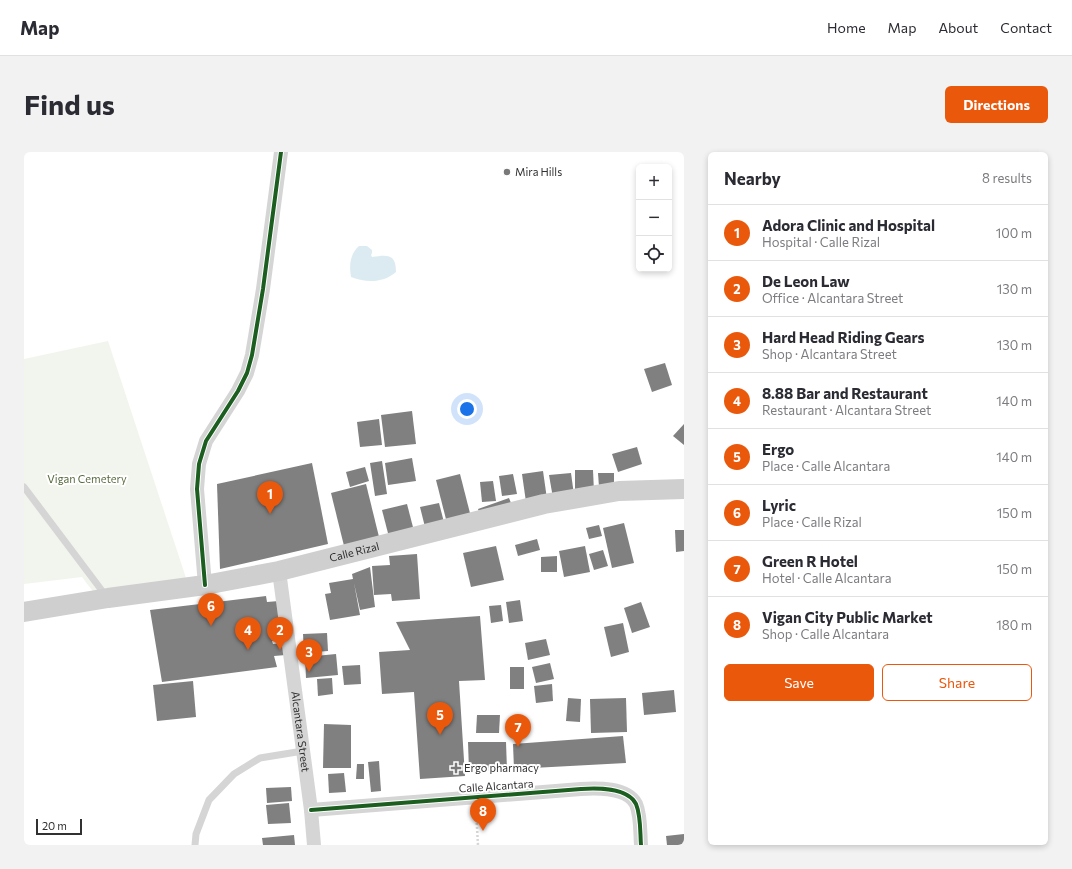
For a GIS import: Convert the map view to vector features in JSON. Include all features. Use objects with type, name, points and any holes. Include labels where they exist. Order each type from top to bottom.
[{"type":"main road","name":"Calle Rizal","points":[[24,612],[108,598],[205,585],[279,571],[544,504],[619,491],[684,489]]},
{"type":"street","points":[[205,585],[197,489],[199,464],[206,441],[238,391],[247,373],[252,355],[263,290],[281,152]]},
{"type":"street","name":"Alcantara Street","points":[[279,571],[311,810],[314,845]]},
{"type":"street","name":"Calle Alcantara","points":[[311,810],[598,788],[613,790],[629,796],[636,804],[639,816],[641,845]]},
{"type":"lane","points":[[24,487],[108,598]]},
{"type":"lane","points":[[195,845],[196,834],[209,800],[234,774],[260,758],[303,751]]},
{"type":"path","points":[[474,797],[478,845]]},
{"type":"green space","name":"Vigan Cemetery","points":[[108,341],[187,581],[95,594],[82,577],[24,584],[24,359]]},
{"type":"shaded area","points":[[359,246],[367,246],[372,250],[372,257],[386,256],[392,258],[396,266],[396,272],[391,276],[375,281],[351,277],[350,268],[352,256]]},
{"type":"building","points":[[665,363],[672,385],[652,392],[644,369]]},
{"type":"building","points":[[412,411],[416,444],[385,447],[381,415]]},
{"type":"building","points":[[379,419],[382,445],[360,447],[357,422]]},
{"type":"building","points":[[684,424],[684,445],[673,436]]},
{"type":"building","points":[[637,447],[642,464],[618,472],[612,454]]},
{"type":"building","points":[[412,458],[416,481],[388,485],[385,463]]},
{"type":"building","points":[[382,461],[387,494],[375,496],[370,463]]},
{"type":"building","points":[[312,463],[328,544],[220,569],[217,484]]},
{"type":"building","points":[[365,467],[369,481],[350,487],[346,472]]},
{"type":"building","points":[[575,470],[593,470],[594,492],[575,492]]},
{"type":"building","points":[[543,471],[547,499],[526,502],[522,474]]},
{"type":"building","points":[[571,473],[574,495],[553,498],[549,475]]},
{"type":"building","points":[[598,473],[614,473],[614,486],[599,487]]},
{"type":"building","points":[[460,474],[472,521],[448,527],[436,480]]},
{"type":"building","points":[[513,474],[517,494],[502,496],[499,476]]},
{"type":"building","points":[[493,481],[496,501],[482,502],[480,482]]},
{"type":"building","points":[[366,484],[381,545],[346,554],[331,493]]},
{"type":"building","points":[[509,498],[513,508],[482,519],[478,509]]},
{"type":"building","points":[[439,503],[445,526],[426,531],[420,507]]},
{"type":"building","points":[[407,504],[415,535],[390,541],[382,510]]},
{"type":"building","points":[[624,523],[634,563],[612,568],[603,528]]},
{"type":"building","points":[[599,525],[602,536],[589,539],[586,528]]},
{"type":"building","points":[[675,530],[684,530],[684,551],[676,552]]},
{"type":"building","points":[[537,539],[540,550],[518,556],[515,545]]},
{"type":"building","points":[[496,546],[504,580],[471,587],[463,553]]},
{"type":"building","points":[[585,546],[590,572],[564,577],[559,551]]},
{"type":"building","points":[[603,550],[608,566],[594,570],[589,554]]},
{"type":"building","points":[[417,554],[420,599],[392,601],[391,594],[374,595],[372,566],[390,565],[389,556]]},
{"type":"building","points":[[557,556],[557,572],[541,572],[541,557]]},
{"type":"building","points":[[370,567],[375,607],[360,610],[354,583],[360,615],[330,620],[325,594],[331,593],[329,583],[353,579],[352,574]]},
{"type":"building","points":[[266,596],[267,602],[279,601],[284,640],[272,641],[273,644],[285,643],[286,655],[274,656],[277,667],[162,682],[150,610]]},
{"type":"building","points":[[520,600],[523,621],[509,623],[506,602]]},
{"type":"building","points":[[641,602],[650,627],[632,633],[624,608]]},
{"type":"building","points":[[501,605],[503,621],[491,623],[489,606]]},
{"type":"building","points":[[480,616],[485,680],[459,681],[465,776],[420,779],[414,692],[382,694],[379,652],[410,650],[396,622]]},
{"type":"building","points":[[623,623],[629,652],[611,657],[604,627]]},
{"type":"building","points":[[327,633],[328,651],[304,653],[303,634]]},
{"type":"building","points":[[546,639],[550,655],[528,660],[525,643]]},
{"type":"building","points":[[336,654],[338,675],[306,678],[305,657]]},
{"type":"building","points":[[550,663],[554,679],[536,683],[532,667]]},
{"type":"building","points":[[360,665],[361,684],[344,685],[342,666]]},
{"type":"building","points":[[510,667],[524,667],[524,689],[510,689]]},
{"type":"building","points":[[332,678],[333,694],[318,696],[317,679]]},
{"type":"building","points":[[193,681],[196,717],[157,721],[153,685]]},
{"type":"building","points":[[552,684],[553,701],[536,703],[534,686]]},
{"type":"building","points":[[674,690],[676,712],[644,715],[642,693]]},
{"type":"building","points":[[568,698],[581,699],[580,722],[566,721]]},
{"type":"building","points":[[626,698],[627,732],[591,733],[590,699]]},
{"type":"building","points":[[477,715],[500,715],[499,733],[476,733]]},
{"type":"building","points":[[324,724],[351,725],[351,768],[323,768]]},
{"type":"building","points":[[623,736],[626,763],[514,769],[513,744]]},
{"type":"building","points":[[468,742],[506,742],[507,770],[469,771]]},
{"type":"building","points":[[379,761],[381,791],[371,792],[368,762]]},
{"type":"building","points":[[357,764],[364,764],[364,779],[356,779]]},
{"type":"building","points":[[344,773],[346,792],[329,793],[328,774]]},
{"type":"building","points":[[291,787],[292,801],[267,803],[266,788]]},
{"type":"building","points":[[289,803],[291,823],[268,824],[266,805]]},
{"type":"building","points":[[684,834],[684,845],[667,845],[666,836]]},
{"type":"building","points":[[294,835],[295,845],[263,845],[262,838]]},
{"type":"cycle path","points":[[205,585],[197,489],[199,464],[206,441],[238,391],[247,373],[252,355],[263,289],[281,152]]},
{"type":"cycle path","points":[[311,810],[581,789],[603,789],[626,794],[632,798],[638,809],[640,819],[641,845]]},
{"type":"place","name":"Mira Hills","points":[[507,172]]},
{"type":"place","name":"Adora Clinic and Hospital","points":[[270,514]]},
{"type":"place","name":"Lyric","points":[[211,626]]},
{"type":"place","name":"8.88 Bar and Restaurant","points":[[248,650]]},
{"type":"place","name":"De Leon Law","points":[[280,650]]},
{"type":"place","name":"Hard Head Riding Gears","points":[[309,672]]},
{"type":"place","name":"Ergo","points":[[440,735]]},
{"type":"place","name":"Green R Hotel","points":[[518,747]]},
{"type":"place","name":"Ergo pharmacy","points":[[456,768]]},
{"type":"place","name":"Vigan City Public Market","points":[[483,831]]}]
